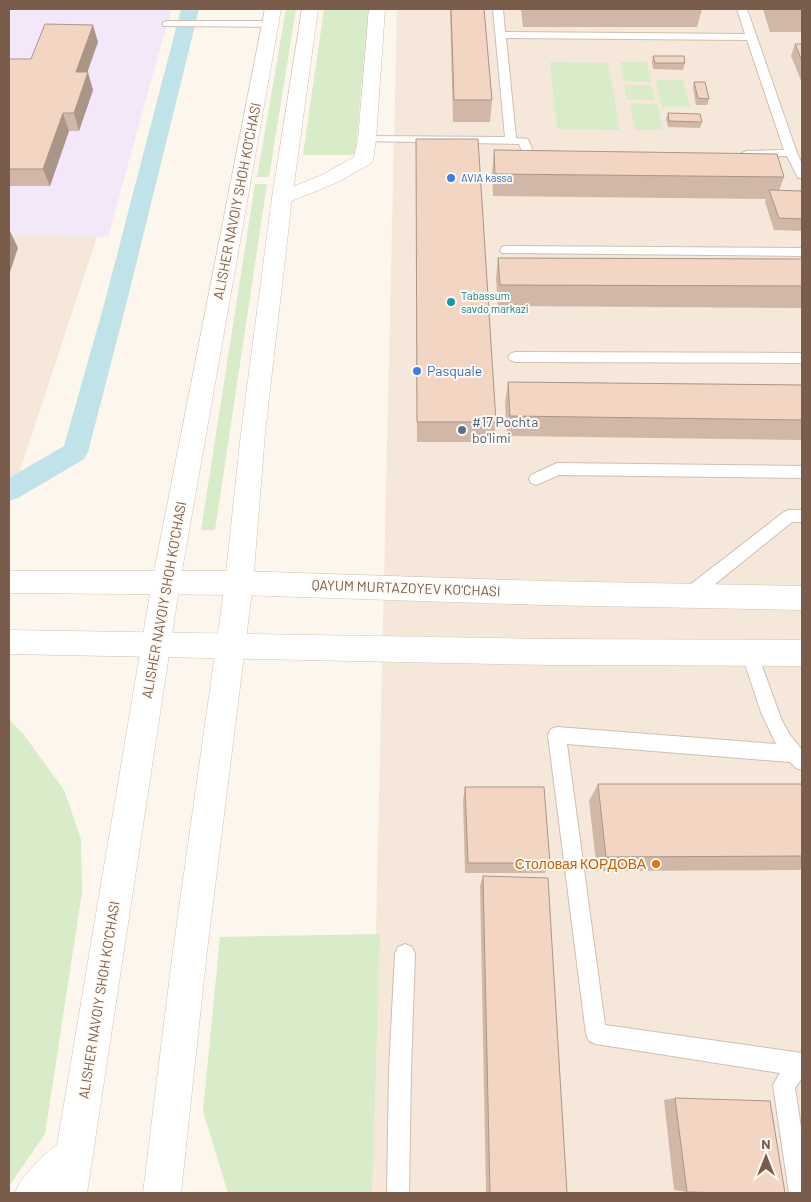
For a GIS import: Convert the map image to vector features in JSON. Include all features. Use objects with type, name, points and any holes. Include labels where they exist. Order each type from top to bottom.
[{"type":"main road","points":[[167,1189],[190,951],[239,583],[253,433],[282,198],[310,9]]},
{"type":"main road","points":[[282,198],[329,179],[363,160],[367,139],[377,9]]},
{"type":"main road","name":"ALISHER NAVOIY SHOH KO'CHASI","points":[[68,1193],[166,582],[271,17]]},
{"type":"main road","name":"QAYUM MURTAZOYEV KO'CHASI","points":[[9,582],[239,583],[802,598]]},
{"type":"main road","points":[[9,642],[231,645],[442,651],[802,653]]},
{"type":"main road","points":[[34,1193],[75,1153]]},
{"type":"lane","points":[[498,9],[511,140]]},
{"type":"lane","points":[[742,9],[791,153],[802,175]]},
{"type":"lane","points":[[167,24],[271,17]]},
{"type":"lane","points":[[500,35],[751,37]]},
{"type":"lane","points":[[367,139],[524,140],[528,154],[557,154]]},
{"type":"lane","points":[[746,154],[791,153]]},
{"type":"lane","points":[[506,250],[802,252]]},
{"type":"lane","points":[[515,357],[802,358]]},
{"type":"lane","points":[[536,479],[557,470],[802,472]]},
{"type":"lane","points":[[688,596],[789,516],[802,516]]},
{"type":"lane","points":[[749,652],[780,737],[797,758]]},
{"type":"lane","points":[[797,758],[557,735],[596,1034],[800,1065]]},
{"type":"lane","points":[[398,1193],[400,1070],[406,954]]},
{"type":"lane","points":[[800,1065],[784,1085],[800,1193]]},
{"type":"shaded area","points":[[9,9],[172,9],[9,504]]},
{"type":"shaded area","points":[[9,9],[171,9],[108,237],[9,235]]},
{"type":"shaded area","points":[[397,9],[802,9],[802,1193],[370,1193]]},
{"type":"green space","points":[[286,9],[296,9],[269,177],[257,177]]},
{"type":"green space","points":[[324,9],[368,9],[356,148],[353,155],[303,155]]},
{"type":"green space","points":[[550,62],[608,63],[620,130],[557,129]]},
{"type":"green space","points":[[620,62],[647,62],[651,82],[624,81]]},
{"type":"green space","points":[[656,80],[683,80],[690,107],[662,107]]},
{"type":"green space","points":[[624,85],[651,85],[655,100],[627,100]]},
{"type":"green space","points":[[630,103],[658,104],[663,130],[635,130]]},
{"type":"green space","points":[[255,184],[267,184],[215,530],[201,530]]},
{"type":"green space","points":[[9,719],[24,735],[64,790],[81,839],[82,892],[45,1134],[9,1186]]},
{"type":"green space","points":[[380,934],[372,1193],[228,1193],[203,1111],[220,937]]},
{"type":"building","points":[[451,9],[484,9],[492,100],[454,100]]},
{"type":"building","points":[[45,24],[93,25],[76,72],[88,72],[74,113],[63,113],[43,169],[9,169],[9,59],[31,59]]},
{"type":"building","points":[[795,44],[802,44],[802,61]]},
{"type":"building","points":[[653,56],[684,56],[685,63],[655,63]]},
{"type":"building","points":[[694,82],[705,82],[709,99],[698,98]]},
{"type":"building","points":[[668,113],[700,114],[702,122],[669,121]]},
{"type":"building","name":"Tabassum savdo markazi","points":[[416,139],[478,139],[496,422],[417,422]]},
{"type":"building","points":[[494,150],[777,154],[784,177],[495,174]]},
{"type":"building","points":[[769,190],[801,191],[802,219],[779,218]]},
{"type":"building","points":[[498,258],[802,259],[802,286],[500,285]]},
{"type":"building","points":[[508,382],[802,385],[802,420],[510,416]]},
{"type":"building","points":[[598,784],[801,784],[802,856],[606,857]]},
{"type":"building","points":[[465,787],[544,787],[550,863],[468,863]]},
{"type":"building","points":[[483,876],[548,878],[567,1193],[490,1193]]},
{"type":"building","points":[[675,1098],[770,1101],[785,1193],[687,1192]]},
{"type":"waterway","points":[[9,491],[75,452],[116,301],[190,9]]},
{"type":"place","name":"AVIA kassa","points":[[451,178]]},
{"type":"place","name":"Tabassum savdo markazi","points":[[451,302]]},
{"type":"place","name":"Pasquale","points":[[417,371]]},
{"type":"place","name":"#17 Pochta bo'limi","points":[[462,430]]},
{"type":"place","name":"Столовая КОРДОВА","points":[[656,864]]}]
